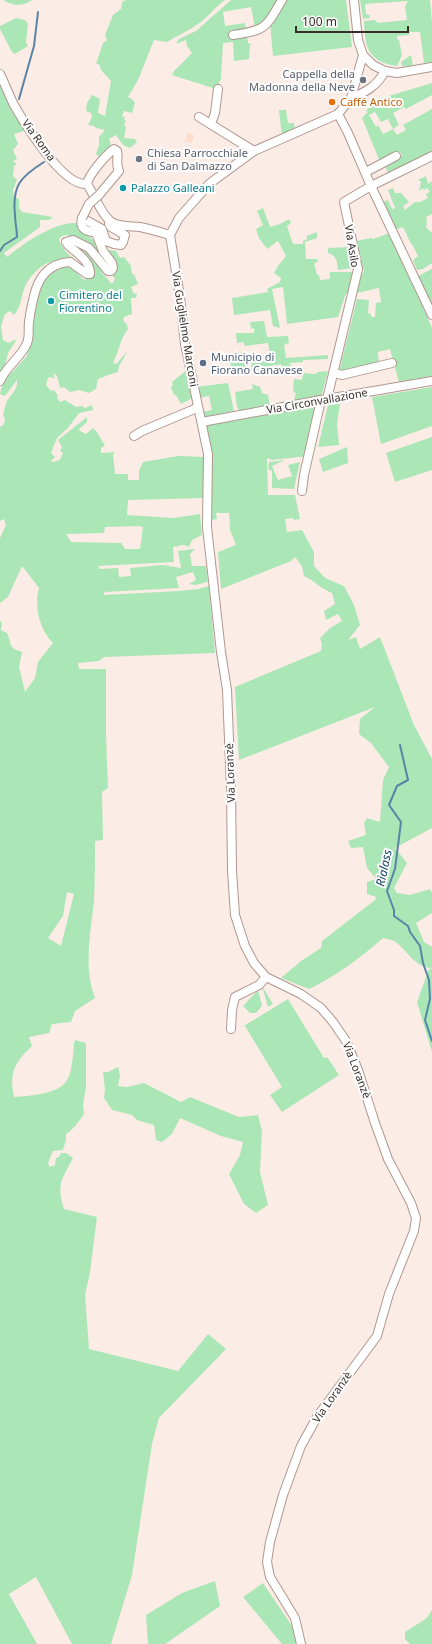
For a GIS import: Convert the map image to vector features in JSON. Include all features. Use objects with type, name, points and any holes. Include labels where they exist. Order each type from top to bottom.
[{"type":"street","points":[[232,34],[253,32],[264,27],[282,0]]},
{"type":"street","points":[[354,0],[358,40],[363,55],[373,65],[385,71],[397,73],[432,67]]},
{"type":"street","points":[[0,381],[2,374],[21,354],[27,343],[30,334],[29,321],[32,300],[41,277],[54,266],[65,262],[70,262],[87,274],[90,274],[91,269],[87,263],[66,242],[73,240],[89,248],[108,271],[111,271],[113,268],[112,263],[103,251],[96,233],[86,231],[82,228],[82,218],[89,204],[99,195],[114,180],[119,171],[116,166],[118,155],[117,151],[114,149],[105,156],[86,184],[94,194],[98,206],[110,221],[124,226],[144,228],[170,235],[179,218],[209,184],[254,151],[338,114],[351,98],[363,55]]},
{"type":"street","points":[[351,98],[374,86],[385,71]]},
{"type":"street","name":"Via Roma","points":[[0,74],[14,105],[48,156],[71,180],[76,183],[86,184]]},
{"type":"street","points":[[211,124],[215,113],[218,89]]},
{"type":"street","points":[[338,114],[432,315]]},
{"type":"street","points":[[199,117],[254,151]]},
{"type":"street","points":[[366,172],[396,156]]},
{"type":"street","points":[[371,186],[432,156]]},
{"type":"street","name":"Via Asilo","points":[[302,491],[304,475],[324,399],[334,373],[358,269],[344,204],[346,200],[371,186]]},
{"type":"street","points":[[82,218],[102,229],[106,241],[121,245],[125,235],[110,228],[110,221]]},
{"type":"street","name":"Via Guglielmo Marconi","points":[[170,235],[180,297],[184,337],[197,408],[202,422]]},
{"type":"street","points":[[334,373],[342,375],[392,362]]},
{"type":"street","name":"Via Circonvallazione","points":[[202,422],[324,399],[432,381]]},
{"type":"street","points":[[134,436],[142,431],[197,408]]},
{"type":"street","name":"Via Loranzè","points":[[202,422],[208,454],[207,527],[221,652],[227,690],[231,789],[232,870],[235,915],[245,946],[254,963],[266,977],[301,994],[321,1008],[346,1041],[358,1070],[388,1159],[411,1203],[416,1218],[414,1231],[388,1294],[377,1336],[317,1416],[302,1446],[283,1495],[267,1562],[270,1577],[294,1618],[301,1644]]},
{"type":"street","points":[[231,1030],[232,1010],[235,997],[259,985],[266,977]]},
{"type":"shaded area","points":[[188,132],[194,135],[192,143],[185,142]]},
{"type":"green space","points":[[3,0],[32,0],[25,4],[18,5],[10,4]]},
{"type":"green space","points":[[126,0],[225,0],[205,19],[189,30],[167,42],[154,40],[138,80],[128,97],[135,103],[132,113],[124,111],[122,116],[125,117],[124,120],[126,121],[124,125],[126,127],[124,138],[135,139],[137,142],[130,148],[123,145],[116,135],[109,139],[111,145],[101,159],[96,154],[99,145],[99,137],[105,130],[88,125],[92,117],[91,113],[86,111],[87,103],[92,95],[100,99],[98,113],[105,116],[111,81],[101,70],[99,64],[96,64],[103,43],[107,40],[105,35],[113,15],[121,9],[122,2]]},
{"type":"green space","points":[[231,0],[280,0],[268,20],[255,28],[251,7],[223,12],[225,26],[245,23],[248,43],[252,44],[250,45],[249,59],[234,61],[233,42],[223,43],[221,79],[216,89],[172,75],[174,71],[192,53],[187,46],[186,40],[176,44],[179,39],[196,31]]},
{"type":"green space","points":[[284,0],[346,0],[352,47],[273,56],[270,23]]},
{"type":"green space","points":[[360,0],[430,0],[432,23],[432,62],[424,63],[420,32],[410,32],[409,35],[397,36],[402,55],[397,66],[379,61],[374,57],[365,38],[364,21],[375,20],[378,23],[407,20],[405,6],[408,1],[365,4],[366,14],[370,15],[370,18],[363,19]]},
{"type":"green space","points":[[16,18],[25,20],[28,24],[26,42],[28,46],[15,54],[12,52],[0,29],[0,26]]},
{"type":"green space","points":[[411,55],[413,66],[402,66],[401,62]]},
{"type":"green space","points":[[0,80],[27,130],[14,134],[18,144],[13,150],[17,159],[13,161],[17,164],[14,166],[13,176],[17,180],[13,190],[14,197],[19,199],[19,208],[22,212],[53,217],[49,220],[40,220],[40,227],[4,253],[7,257],[30,240],[49,229],[68,223],[76,223],[79,230],[98,243],[107,261],[108,267],[91,247],[67,235],[62,236],[59,239],[60,243],[65,251],[80,266],[64,261],[50,262],[34,273],[30,278],[26,284],[16,312],[14,315],[10,311],[5,314],[1,326],[3,340],[8,343],[17,339],[8,353],[5,366],[0,372]]},
{"type":"green space","points":[[432,83],[432,95],[406,109],[404,107],[393,113],[399,125],[393,129],[397,135],[406,130],[403,125],[432,109],[432,154],[389,175],[384,164],[402,155],[400,152],[380,162],[362,118],[368,112],[366,111],[375,100]],"holes":[[[375,112],[381,122],[388,119],[393,129],[383,134],[378,125],[376,127],[369,115]]]},
{"type":"green space","points":[[279,110],[286,110],[288,123],[294,123],[295,130],[282,136]]},
{"type":"green space","points":[[426,176],[428,184],[432,181],[432,214],[426,217],[426,227],[432,233],[432,263],[423,269],[417,270],[413,260],[418,256],[412,244],[403,227],[395,230],[383,202],[388,200],[392,209],[395,208],[388,190],[393,188],[395,193],[401,193],[409,202],[403,206],[405,210],[415,202],[420,202],[428,198],[426,194],[430,192],[427,188],[424,190],[423,188],[419,191],[421,182],[418,180]]},
{"type":"green space","points":[[263,208],[270,227],[289,219],[291,223],[287,226],[293,244],[303,244],[303,241],[307,239],[307,236],[317,232],[317,238],[305,242],[306,259],[317,259],[318,262],[314,263],[320,280],[330,279],[330,272],[354,272],[351,286],[345,296],[338,317],[287,324],[283,287],[272,289],[280,328],[273,326],[270,310],[234,315],[232,298],[268,292],[267,289],[280,282],[281,278],[274,273],[286,256],[278,241],[267,249],[259,238],[256,229],[263,225],[257,211]]},
{"type":"green space","points":[[390,233],[432,328],[432,376],[399,382],[390,349],[378,352],[379,364],[339,372],[357,299],[369,300],[368,313],[371,314],[371,317],[375,317],[376,303],[381,302],[379,288],[357,293],[360,279],[364,271],[356,241],[371,238],[373,239]]},
{"type":"green space","points":[[71,243],[90,253],[97,261],[102,273],[112,284],[115,279],[113,276],[116,268],[106,253],[109,250],[116,251],[120,258],[124,257],[131,266],[132,274],[134,274],[138,284],[131,287],[134,294],[137,293],[136,298],[131,298],[132,314],[124,317],[123,320],[128,329],[123,337],[113,363],[116,364],[128,351],[119,366],[118,372],[98,379],[96,389],[89,393],[79,390],[70,392],[64,387],[60,388],[57,376],[53,373],[55,379],[51,377],[48,378],[46,385],[51,391],[54,390],[60,402],[65,400],[76,407],[82,406],[85,408],[92,405],[93,410],[79,413],[68,428],[57,438],[51,453],[55,457],[51,461],[53,462],[60,460],[63,453],[60,451],[62,447],[58,440],[87,417],[87,422],[79,429],[80,431],[86,434],[93,428],[97,432],[105,446],[101,448],[101,453],[115,452],[113,454],[115,474],[128,474],[128,480],[139,480],[139,471],[143,462],[178,456],[204,457],[204,498],[128,500],[127,515],[173,518],[200,514],[202,535],[192,540],[189,547],[184,545],[173,547],[174,562],[98,566],[100,569],[118,568],[119,577],[131,576],[130,568],[163,565],[181,568],[178,551],[195,549],[190,554],[192,566],[206,566],[208,582],[195,585],[189,584],[196,580],[193,572],[176,577],[179,588],[105,592],[103,595],[179,591],[209,586],[215,653],[104,657],[99,661],[78,663],[79,669],[106,669],[108,788],[102,792],[103,840],[95,841],[94,900],[89,949],[89,974],[95,998],[75,1011],[71,1022],[52,1024],[49,1033],[29,1037],[32,1046],[17,1063],[14,1069],[12,1081],[14,1097],[43,1093],[58,1088],[63,1085],[69,1075],[72,1065],[75,1040],[86,1043],[86,1087],[83,1104],[84,1114],[66,1134],[63,1150],[53,1151],[48,1163],[50,1167],[55,1165],[56,1158],[59,1157],[61,1153],[66,1153],[73,1158],[61,1182],[60,1194],[64,1209],[97,1217],[90,1272],[85,1295],[89,1349],[178,1371],[208,1334],[226,1349],[159,1418],[152,1444],[132,1575],[111,1644],[72,1644],[36,1577],[9,1594],[37,1644],[0,1644],[0,620],[2,624],[1,630],[7,633],[11,646],[22,652],[19,667],[25,692],[35,678],[38,662],[53,643],[44,631],[39,617],[37,602],[39,588],[22,566],[8,597],[0,603],[0,538],[6,525],[4,519],[0,521],[0,427],[4,424],[5,419],[3,415],[5,406],[15,389],[17,380],[5,396],[0,394],[3,382],[27,356],[33,328],[32,316],[40,282],[48,275],[66,266],[73,269],[84,280],[92,277],[94,270]],"holes":[[[105,527],[143,527],[140,549],[125,549],[121,543],[71,542],[66,534],[104,533]],[[67,892],[74,894],[61,946],[48,938],[63,916]]]},
{"type":"green space","points":[[350,247],[353,268],[338,270],[336,259],[328,253],[328,248]]},
{"type":"green space","points":[[432,269],[432,311],[416,277]]},
{"type":"green space","points":[[264,321],[267,337],[288,336],[289,343],[284,345],[286,358],[328,355],[328,359],[303,360],[303,362],[290,363],[292,374],[282,375],[281,364],[270,366],[270,368],[262,370],[251,371],[252,362],[250,362],[249,359],[245,360],[246,370],[229,372],[232,370],[230,362],[233,354],[244,352],[245,357],[258,355],[260,362],[271,361],[268,343],[245,346],[243,342],[237,343],[236,333],[254,333],[254,328],[251,329],[250,322]]},
{"type":"green space","points":[[188,369],[193,398],[181,404],[176,395],[174,395],[171,387],[173,385],[172,382]]},
{"type":"green space","points":[[328,371],[321,397],[294,400],[296,393],[293,392],[294,379],[302,380],[303,373],[315,374],[318,372]]},
{"type":"green space","points":[[228,383],[234,411],[204,417],[202,412],[212,410],[209,396],[198,398],[195,387]]},
{"type":"green space","points":[[252,384],[260,387],[262,393],[268,395],[270,406],[244,411],[239,410],[237,407],[235,392],[253,389]]},
{"type":"green space","points":[[432,387],[432,426],[381,444],[372,397]]},
{"type":"green space","points":[[340,404],[337,424],[339,445],[318,447],[328,405]]},
{"type":"green space","points":[[315,407],[316,409],[308,456],[272,460],[267,458],[268,495],[295,495],[300,519],[285,519],[287,532],[302,530],[314,552],[314,566],[325,578],[344,586],[354,605],[360,625],[348,640],[356,637],[360,649],[380,637],[414,725],[432,759],[432,828],[395,848],[407,863],[394,888],[397,893],[410,895],[430,889],[432,893],[432,913],[416,923],[424,942],[432,947],[432,968],[421,965],[396,942],[383,938],[348,966],[309,989],[281,978],[301,961],[321,948],[322,941],[375,900],[376,897],[367,894],[367,882],[376,879],[367,868],[363,847],[351,848],[348,841],[366,835],[364,823],[367,818],[380,822],[383,780],[389,767],[371,743],[359,734],[360,719],[375,707],[239,760],[235,687],[321,651],[322,644],[320,638],[330,628],[342,621],[338,614],[326,620],[324,611],[335,604],[332,593],[304,576],[302,566],[295,557],[291,561],[221,589],[218,552],[236,545],[230,530],[229,513],[216,513],[217,519],[211,520],[211,475],[205,425]]},
{"type":"green space","points":[[432,437],[432,470],[395,482],[386,453]]},
{"type":"green space","points":[[347,447],[348,463],[323,472],[319,459]]},
{"type":"green space","points":[[285,460],[272,466],[278,480],[292,476],[288,465],[300,462],[294,489],[272,488],[272,471],[268,469],[269,462]]},
{"type":"green space","points":[[432,968],[432,1052],[417,1002],[429,969]]},
{"type":"green space","points":[[262,986],[273,1004],[268,1007]]},
{"type":"green space","points":[[258,990],[262,1006],[256,1013],[250,1013],[243,1006]]},
{"type":"green space","points":[[288,999],[324,1058],[327,1057],[339,1075],[282,1112],[270,1095],[282,1087],[245,1026],[242,1027]]},
{"type":"green space","points":[[118,1067],[120,1075],[118,1086],[127,1087],[144,1083],[181,1102],[190,1097],[239,1117],[258,1115],[262,1131],[260,1172],[268,1205],[256,1213],[244,1204],[229,1174],[240,1155],[243,1142],[221,1136],[180,1118],[172,1134],[162,1142],[156,1140],[154,1125],[137,1120],[132,1115],[112,1110],[104,1098],[105,1090],[103,1072],[108,1072]]},
{"type":"green space","points":[[215,1581],[220,1606],[165,1644],[148,1644],[146,1615],[182,1593]]},
{"type":"green space","points":[[263,1583],[292,1626],[297,1644],[282,1644],[243,1597]]},
{"type":"green space","points":[[432,1610],[432,1644],[410,1644],[405,1639],[405,1632],[427,1618]]},
{"type":"waterway","points":[[19,99],[34,46],[38,12]]},
{"type":"waterway","points":[[0,251],[4,245],[17,237],[14,205],[19,183],[36,167],[44,162]]},
{"type":"waterway","name":"Rialass","points":[[400,745],[408,780],[397,786],[389,805],[401,822],[395,869],[387,891],[394,910],[394,916],[408,926],[410,932],[420,946],[423,963],[429,980],[430,999],[425,1020],[432,1041]]},
{"type":"place","name":"Cappella della Madonna della Neve","points":[[363,80]]},
{"type":"place","name":"Caffé Antico","points":[[332,102]]},
{"type":"place","name":"Chiesa Parrocchiale di San Dalmazzo","points":[[139,159]]},
{"type":"place","name":"Palazzo Galleani","points":[[123,188]]},
{"type":"place","name":"Cimitero del Fiorentino","points":[[51,301]]},
{"type":"place","name":"Municipio di Fiorano Canavese","points":[[203,363]]}]
